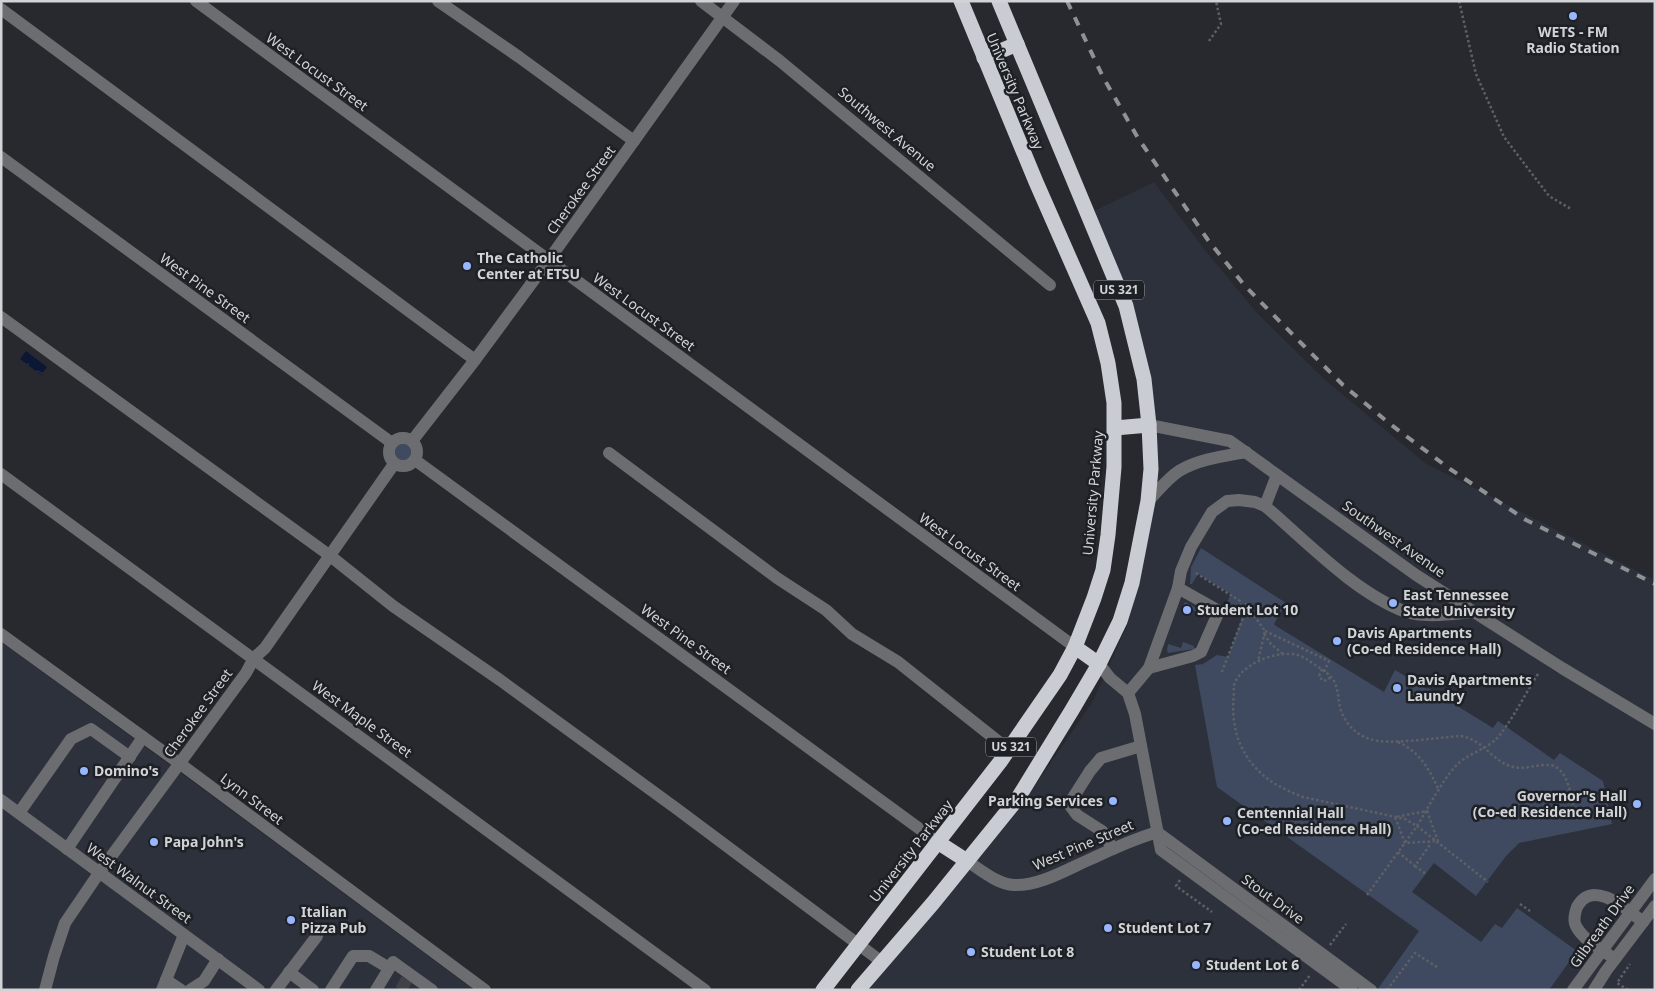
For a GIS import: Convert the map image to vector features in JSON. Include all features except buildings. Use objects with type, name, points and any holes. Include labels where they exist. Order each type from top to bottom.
[{"type":"highway","name":"University Parkway","points":[[823,990],[860,945],[1009,750],[1060,675],[1075,647],[1094,598],[1103,570],[1108,535],[1115,428],[1114,403],[1098,323],[961,1]]},
{"type":"highway","name":"University Parkway","points":[[858,990],[933,904],[1018,798],[1099,664],[1120,621],[1132,583],[1148,501],[1151,469],[1150,425],[1144,379],[1126,306],[999,1]]},
{"type":"highway","points":[[984,58],[1017,44]]},
{"type":"highway","points":[[1115,428],[1150,425]]},
{"type":"highway","points":[[1075,647],[1099,664]]},
{"type":"highway","points":[[939,843],[967,861]]},
{"type":"street","name":"West Locust Street","points":[[196,1],[1075,647]]},
{"type":"street","points":[[438,1],[634,141]]},
{"type":"street","name":"Southwest Avenue","points":[[701,1],[780,60],[1050,285]]},
{"type":"street","name":"Cherokee Street","points":[[412,441],[548,261],[734,1]]},
{"type":"street","points":[[1,9],[475,360]]},
{"type":"street","name":"West Pine Street","points":[[1,157],[392,443]]},
{"type":"street","points":[[1,317],[330,555],[393,606],[500,680],[661,797],[882,962]]},
{"type":"street","name":"Southwest Avenue","points":[[1150,425],[1230,441],[1416,574],[1562,668],[1655,724]]},
{"type":"street","points":[[399,438],[412,441],[417,452],[415,460],[408,466],[394,464],[389,452],[392,443],[399,438]]},
{"type":"street","points":[[1148,501],[1170,478],[1189,466],[1204,460],[1246,452]]},
{"type":"street","points":[[610,453],[777,578],[826,610],[852,634],[898,662],[1009,750]]},
{"type":"street","name":"West Pine Street","points":[[415,460],[939,843]]},
{"type":"street","name":"Cherokee Street","points":[[45,990],[65,923],[99,873],[246,673],[254,658],[265,648],[394,464]]},
{"type":"street","name":"West Maple Street","points":[[1,474],[705,990]]},
{"type":"street","points":[[1265,506],[1277,475]]},
{"type":"street","points":[[1128,693],[1149,668],[1178,588],[1181,571],[1191,548],[1212,512],[1227,501],[1256,502],[1265,506],[1339,570],[1374,596],[1407,612],[1447,616],[1475,612]]},
{"type":"street","points":[[1149,668],[1201,652],[1219,612],[1178,588]]},
{"type":"street","name":"Lynn Street","points":[[1,634],[484,990]]},
{"type":"street","points":[[1099,664],[1110,678],[1128,693],[1142,746],[1157,832]]},
{"type":"street","points":[[19,813],[71,739],[91,729],[130,756]]},
{"type":"street","points":[[67,849],[143,737]]},
{"type":"street","points":[[1112,849],[1102,830],[1077,815],[1069,804],[1090,771],[1101,758],[1142,746]]},
{"type":"street","name":"West Walnut Street","points":[[1,800],[218,959],[254,988]]},
{"type":"street","name":"West Pine Street","points":[[967,861],[1000,882],[1013,885],[1025,884],[1053,876],[1112,849],[1157,832]]},
{"type":"street","name":"Stout Drive","points":[[1157,832],[1352,990]]},
{"type":"street","name":"Gilbreath Drive","points":[[1578,988],[1603,950],[1655,879]]},
{"type":"street","points":[[1615,959],[1585,937],[1576,927],[1574,922],[1576,910],[1581,901],[1591,895],[1606,896],[1643,922]]},
{"type":"street","name":"Stout Drive","points":[[1246,905],[1371,990]]},
{"type":"street","points":[[1594,990],[1655,906]]},
{"type":"street","points":[[181,990],[164,985],[184,935]]},
{"type":"street","points":[[276,990],[317,936]]},
{"type":"street","points":[[331,990],[353,956],[368,956],[389,968]]},
{"type":"street","points":[[190,990],[204,981],[218,959]]},
{"type":"street","points":[[376,990],[393,962],[409,977],[432,990]]},
{"type":"street","points":[[289,972],[313,990]]},
{"type":"path","points":[[1209,41],[1221,24],[1216,1]]},
{"type":"path","points":[[1459,1],[1476,74],[1504,137],[1549,196],[1571,209]]},
{"type":"path","points":[[1241,607],[1246,604],[1271,644],[1283,654]]},
{"type":"path","points":[[1258,662],[1265,632]]},
{"type":"path","points":[[1265,632],[1329,661],[1319,676],[1323,681],[1328,680],[1330,677]]},
{"type":"path","points":[[1488,882],[1438,841],[1405,819],[1295,794],[1275,784],[1255,767],[1240,746],[1233,724],[1232,713],[1234,684],[1239,676],[1258,662],[1283,654],[1301,655],[1334,681],[1338,690],[1341,710],[1351,728],[1360,736],[1380,742],[1460,736],[1470,737],[1499,760],[1510,766],[1521,768],[1550,765],[1559,770],[1571,789],[1573,806]]},
{"type":"path","points":[[1367,895],[1417,826],[1451,772],[1472,753],[1498,738],[1538,674]]},
{"type":"path","points":[[1397,741],[1404,744],[1426,764],[1439,791]]},
{"type":"path","points":[[1395,817],[1427,811]]},
{"type":"path","points":[[1427,811],[1438,841]]},
{"type":"path","points":[[1395,817],[1404,843]]},
{"type":"path","points":[[1404,843],[1438,841]]},
{"type":"path","points":[[1416,866],[1430,842]]},
{"type":"path","points":[[1398,852],[1426,874]]},
{"type":"path","points":[[1520,904],[1530,910]]},
{"type":"path","points":[[1387,990],[1415,953],[1437,967]]},
{"type":"path","points":[[1299,990],[1314,968]]},
{"type":"path","points":[[1617,983],[1628,990]]},
{"type":"shaded area","name":"East Tennessee State University","points":[[1154,182],[1204,249],[1257,313],[1324,379],[1425,463],[1655,580],[1655,990],[869,990],[1015,815],[1093,701],[1127,626],[1148,501],[1144,379],[1088,214]]},
{"type":"shaded area","points":[[400,444],[406,444],[411,449],[409,458],[400,460],[395,455],[395,449]]},
{"type":"shaded area","points":[[1201,548],[1286,603],[1274,624],[1276,626],[1384,692],[1395,670],[1493,728],[1498,721],[1554,760],[1560,753],[1603,781],[1612,824],[1519,843],[1506,856],[1476,896],[1434,863],[1412,892],[1481,942],[1495,924],[1502,928],[1517,908],[1577,951],[1549,990],[1377,990],[1419,931],[1217,787],[1195,665],[1203,664],[1217,655],[1228,657],[1242,618],[1227,610],[1226,604],[1231,594],[1198,574],[1192,584],[1190,584],[1191,567]]},
{"type":"shaded area","points":[[1185,602],[1206,613],[1207,616],[1183,606]]},
{"type":"shaded area","points":[[1,642],[189,779],[474,990],[1,990]]},
{"type":"shaded area","points":[[1183,642],[1194,646],[1194,649],[1168,653],[1168,644],[1181,648]]},
{"type":"water","points":[[26,351],[47,367],[41,375],[20,359]]},
{"type":"tunnel","points":[[401,990],[407,979]]},
{"type":"railway","points":[[1067,1],[1103,77],[1138,138],[1208,240],[1245,286],[1343,385],[1390,424],[1450,469],[1526,520],[1655,584]]},
{"type":"place","name":"WETS - FM Radio Station","points":[[1573,16]]},
{"type":"place","name":"The Catholic Center at ETSU","points":[[467,266]]},
{"type":"place","name":"East Tennessee State University","points":[[1393,603]]},
{"type":"place","name":"Student Lot 10","points":[[1187,610]]},
{"type":"place","name":"Davis Apartments (Co-ed Residence Hall)","points":[[1337,641]]},
{"type":"place","name":"Davis Apartments Laundry","points":[[1397,688]]},
{"type":"place","name":"Domino's","points":[[84,771]]},
{"type":"place","name":"Parking Services","points":[[1113,801]]},
{"type":"place","name":"Governor\"s Hall (Co-ed Residence Hall)","points":[[1637,804]]},
{"type":"place","name":"Centennial Hall (Co-ed Residence Hall)","points":[[1227,821]]},
{"type":"place","name":"Papa John's","points":[[154,842]]},
{"type":"place","name":"Italian Pizza Pub","points":[[291,920]]},
{"type":"place","name":"Student Lot 7","points":[[1108,928]]},
{"type":"place","name":"Student Lot 8","points":[[971,952]]},
{"type":"place","name":"Student Lot 6","points":[[1196,965]]}]
